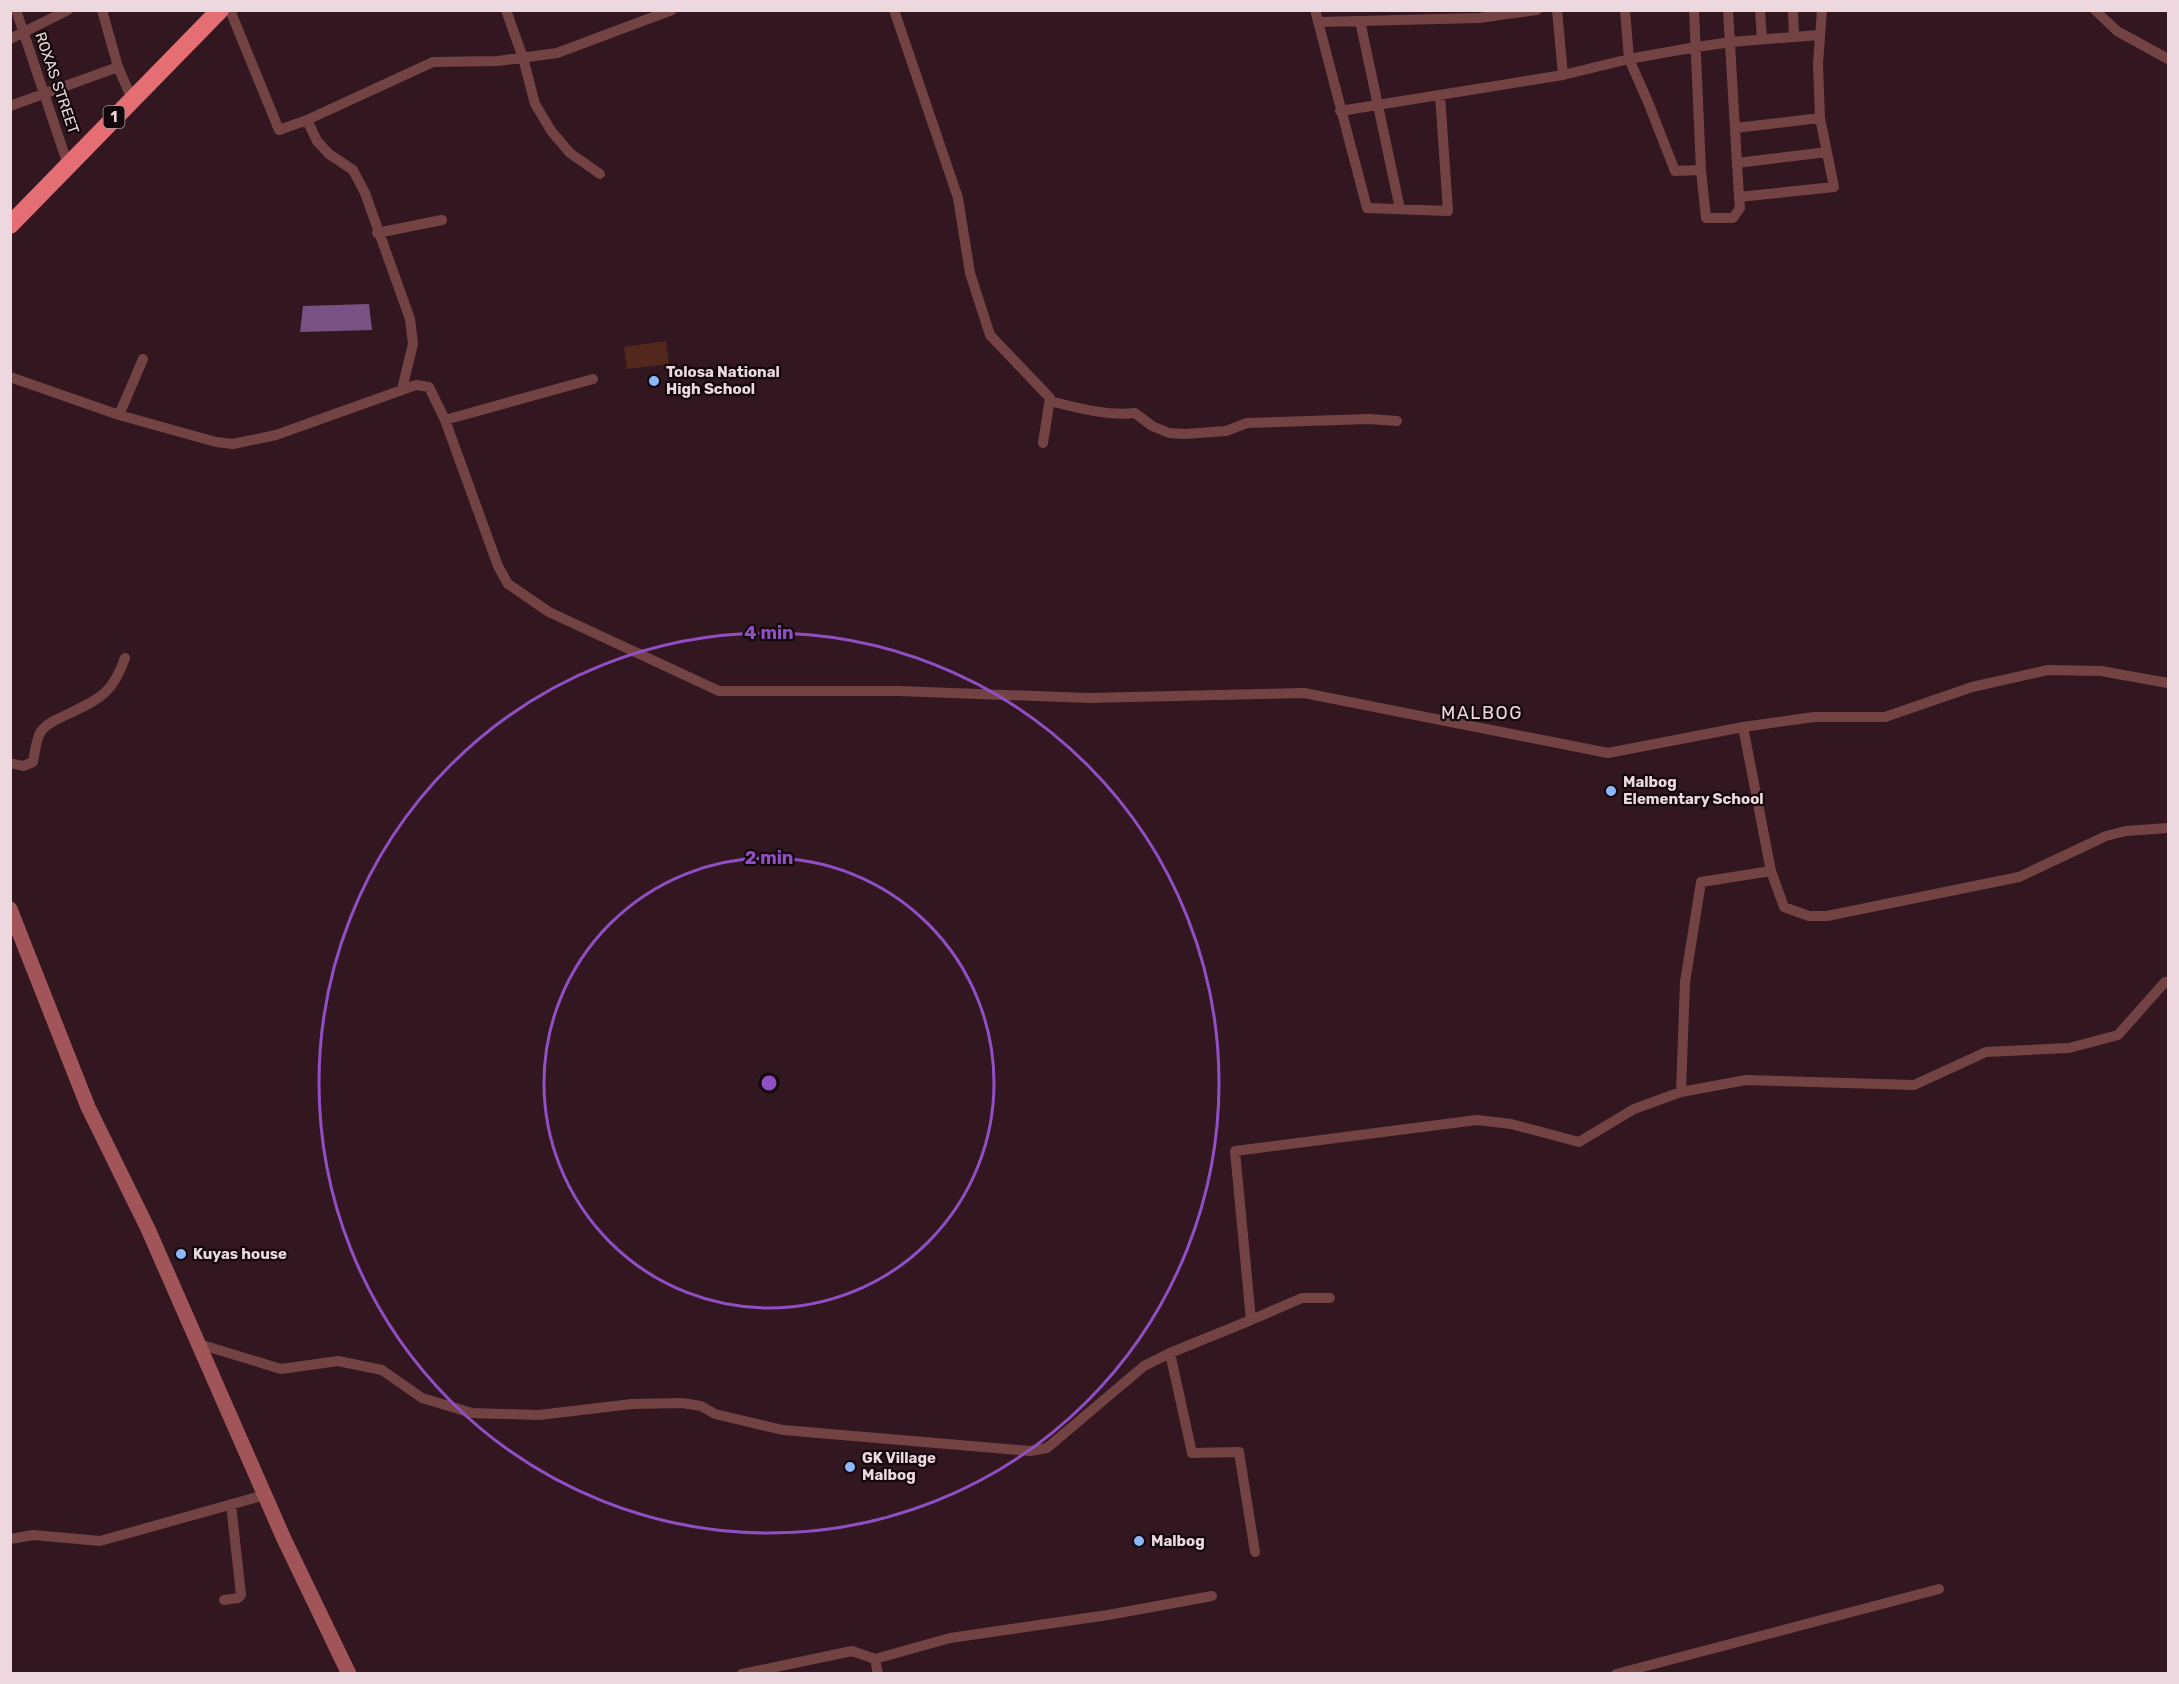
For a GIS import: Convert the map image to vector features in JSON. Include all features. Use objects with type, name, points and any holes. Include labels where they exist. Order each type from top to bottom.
[{"type":"highway","name":"1","points":[[12,219],[220,10]]},
{"type":"street","name":"ROXAS STREET","points":[[16,10],[68,165]]},
{"type":"street","points":[[10,39],[69,10]]},
{"type":"street","points":[[102,10],[118,67],[132,99]]},
{"type":"street","points":[[230,10],[279,130],[307,120],[433,62],[498,62],[557,53],[672,10]]},
{"type":"street","points":[[506,10],[523,58],[535,104],[552,132],[570,153],[600,174]]},
{"type":"street","points":[[894,10],[958,198],[970,273],[990,335],[1050,398],[1043,443]]},
{"type":"street","points":[[1440,95],[1448,211],[1366,208],[1316,16],[1360,21],[1479,18],[1537,10]]},
{"type":"street","points":[[1557,10],[1563,75]]},
{"type":"street","points":[[1625,10],[1629,59],[1675,171],[1701,170]]},
{"type":"street","points":[[1694,10],[1701,170],[1706,218],[1733,218],[1740,208],[1728,10]]},
{"type":"street","points":[[1760,10],[1762,39]]},
{"type":"street","points":[[1792,10],[1794,37]]},
{"type":"street","points":[[1739,197],[1834,187],[1820,118],[1818,64],[1822,10]]},
{"type":"street","points":[[2095,10],[2116,31],[2169,58]]},
{"type":"street","points":[[1360,21],[1400,209]]},
{"type":"street","points":[[1340,111],[1563,75],[1629,59],[1696,47],[1819,35]]},
{"type":"street","points":[[10,106],[118,67]]},
{"type":"street","points":[[1736,128],[1820,118]]},
{"type":"street","points":[[307,120],[317,141],[328,154],[353,170],[365,194],[377,233],[410,319],[413,344],[402,389]]},
{"type":"street","points":[[1737,164],[1827,152]]},
{"type":"street","points":[[377,233],[442,220]]},
{"type":"street","points":[[119,414],[143,359]]},
{"type":"street","points":[[10,377],[119,414],[216,442],[233,444],[276,435],[402,389],[416,385],[429,387],[445,420],[498,566],[508,584],[549,612],[720,691],[899,691],[1089,698],[1304,693],[1608,753],[1743,727],[1814,717],[1885,717],[1972,687],[2048,670],[2101,671],[2169,683]]},
{"type":"street","points":[[445,420],[593,379]]},
{"type":"street","points":[[1050,402],[1118,415],[1135,413],[1152,426],[1169,433],[1226,431],[1247,423],[1358,419],[1397,421]]},
{"type":"street","points":[[10,763],[22,766],[33,762],[40,732],[50,723],[96,701],[112,687],[118,679],[124,658]]},
{"type":"street","points":[[1743,727],[1771,871],[1784,907],[1809,916],[1827,916],[2019,876],[2106,836],[2126,831],[2169,828]]},
{"type":"street","points":[[1681,1092],[1685,982],[1701,882],[1771,871]]},
{"type":"street","points":[[10,909],[88,1107],[148,1229],[265,1495],[349,1674]]},
{"type":"street","points":[[1251,1320],[1235,1152],[1477,1120],[1512,1124],[1579,1142],[1634,1109],[1681,1092],[1746,1080],[1914,1085],[1986,1052],[2069,1048],[2118,1035],[2164,982],[2169,982]]},
{"type":"street","points":[[199,1344],[280,1369],[338,1361],[382,1370],[422,1398],[472,1413],[539,1415],[632,1404],[682,1403],[701,1406],[715,1414],[783,1430],[1030,1451],[1047,1448],[1144,1366],[1302,1298],[1329,1298]]},
{"type":"street","points":[[1170,1353],[1192,1454],[1239,1452],[1256,1552]]},
{"type":"street","points":[[10,1539],[33,1535],[100,1541],[265,1495]]},
{"type":"street","points":[[224,1600],[238,1598],[241,1594],[231,1504]]},
{"type":"street","points":[[1616,1674],[1940,1589]]},
{"type":"street","points":[[742,1674],[852,1651],[875,1659],[950,1638],[1108,1615],[1212,1596]]},
{"type":"street","points":[[875,1659],[878,1674]]},
{"type":"shaded area","points":[[369,304],[372,330],[300,332],[303,306]]},
{"type":"shaded area","points":[[666,341],[669,364],[627,369],[624,347]]},
{"type":"place","name":"Tolosa National High School","points":[[654,381]]},
{"type":"place","name":"Malbog Elementary School","points":[[1611,791]]},
{"type":"place","name":"Kuyas house","points":[[181,1254]]},
{"type":"place","name":"GK Village Malbog","points":[[850,1467]]},
{"type":"place","name":"Malbog","points":[[1139,1541]]},
{"type":"district","name":"MALBOG","points":[[1482,713]]}]
